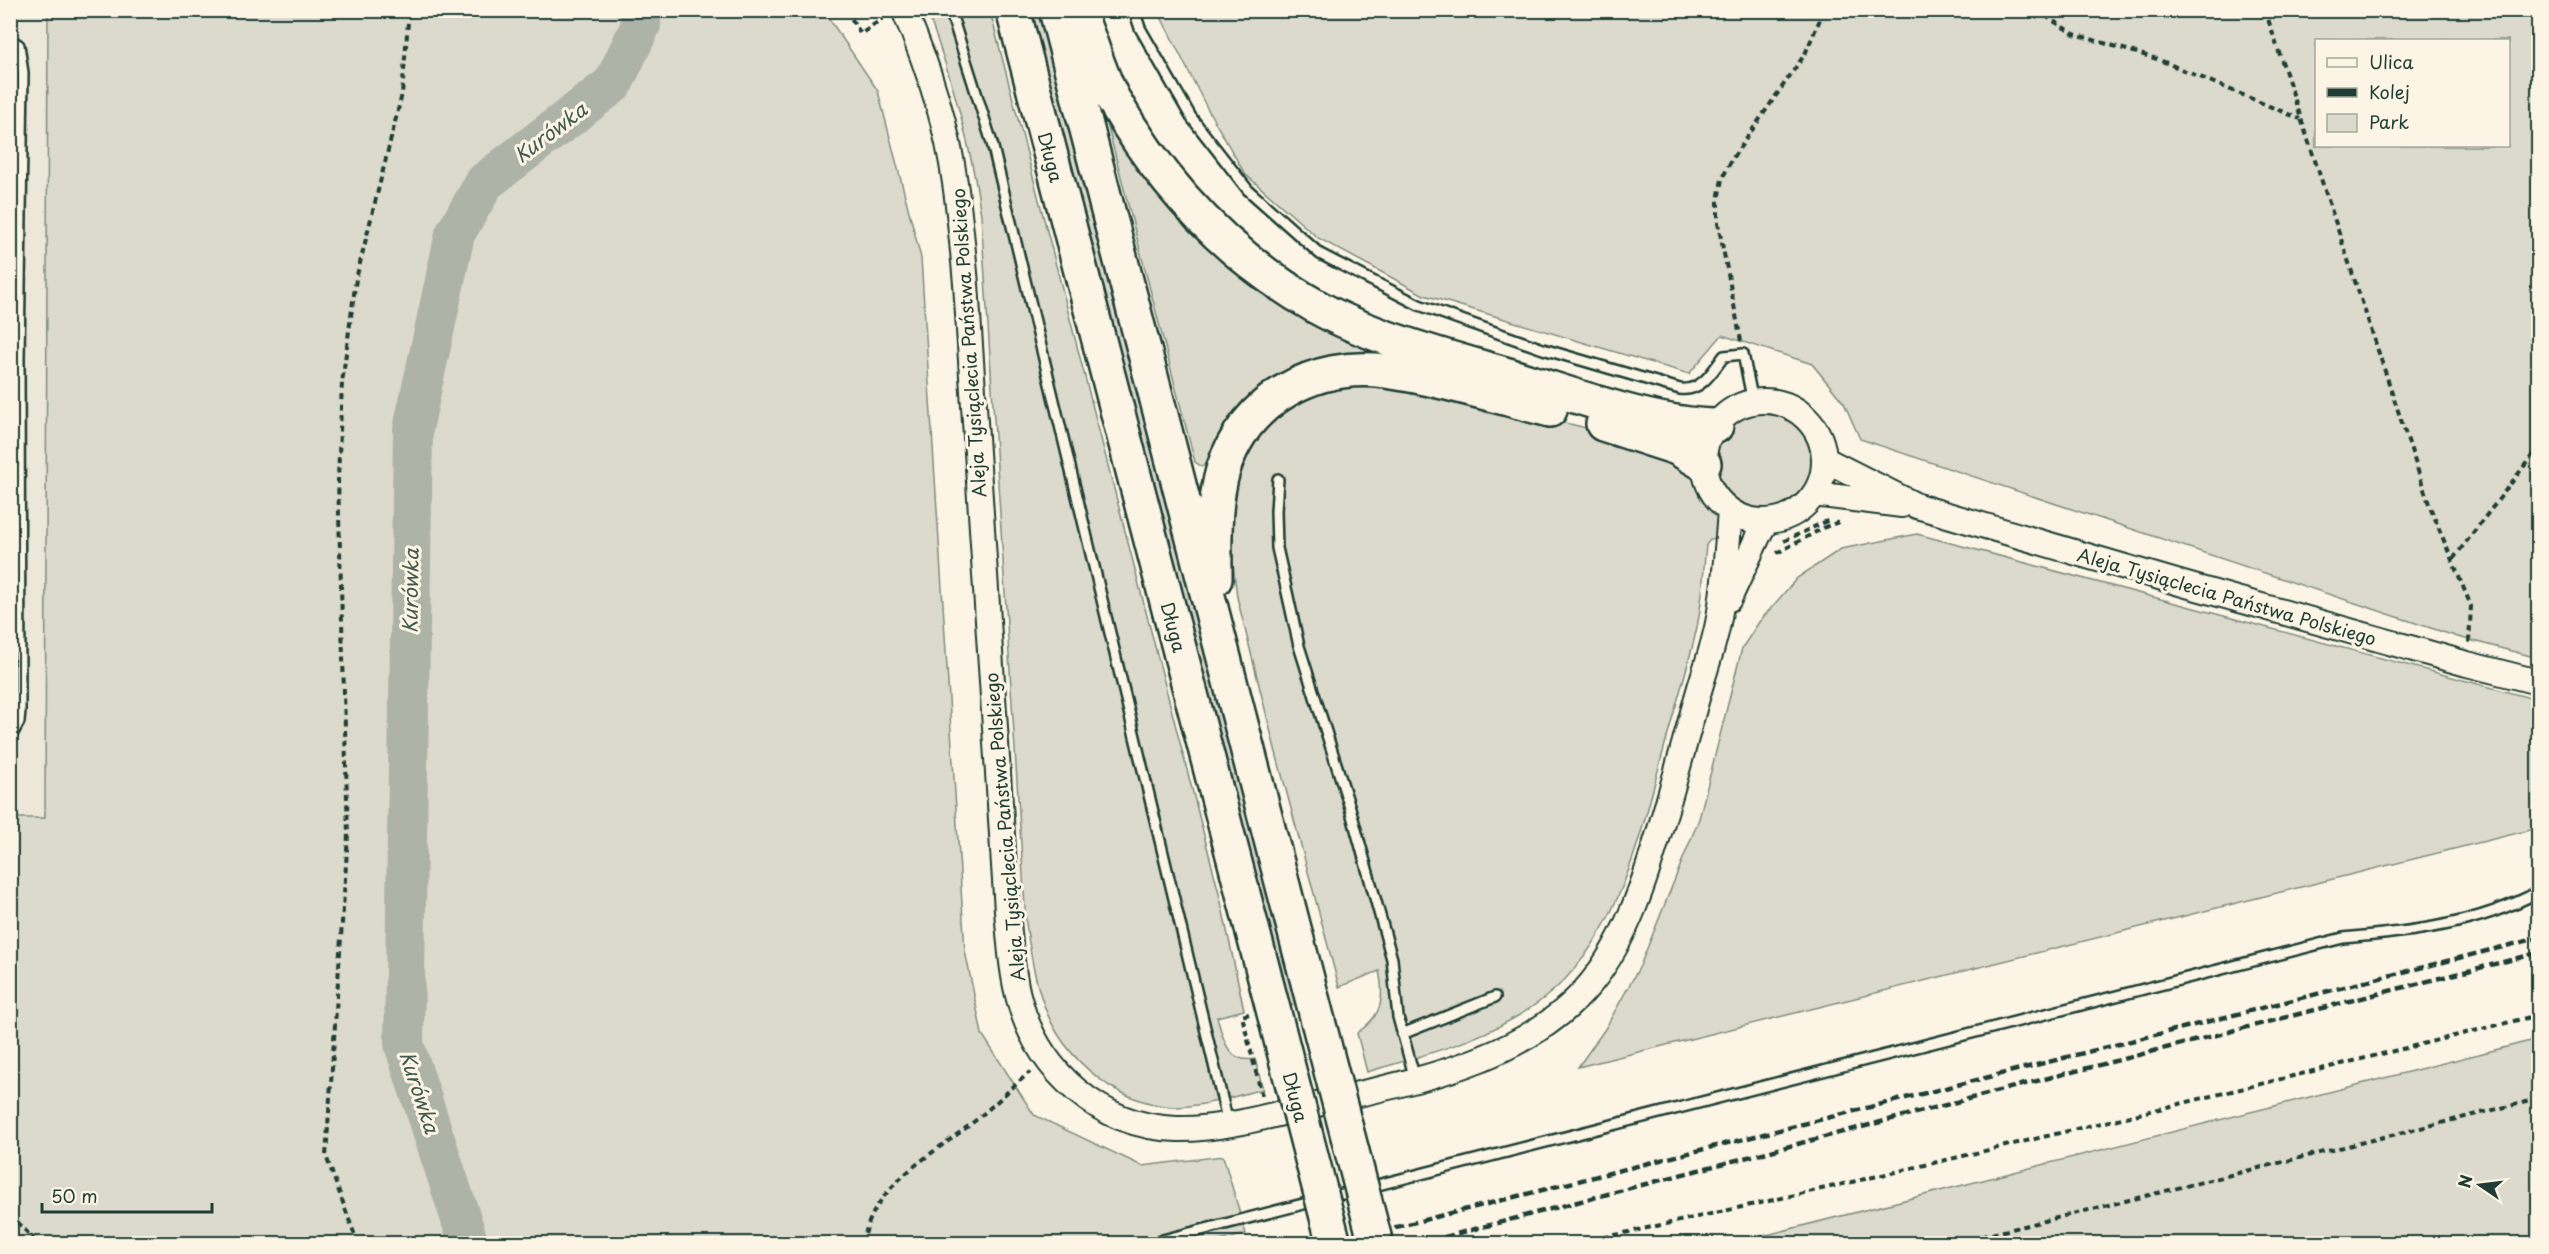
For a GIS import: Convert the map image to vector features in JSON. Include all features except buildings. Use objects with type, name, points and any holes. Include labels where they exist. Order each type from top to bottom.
[{"type":"highway","name":"Długa","points":[[1013,10],[1334,1244]]},
{"type":"highway","points":[[1056,10],[1376,1244]]},
{"type":"highway","points":[[1077,10],[1111,95],[1134,134],[1164,176],[1228,244],[1280,284],[1348,322],[1418,348],[1628,410],[1680,423],[1716,426]]},
{"type":"highway","points":[[1216,626],[1216,529],[1219,490],[1227,460],[1249,424],[1275,398],[1291,387],[1324,373],[1354,370],[1403,374],[1608,425],[1677,448],[1704,464]]},
{"type":"street","name":"Aleja Tysiąclecia Państwa Polskiego","points":[[894,14],[927,68],[939,104],[955,182],[966,296],[1008,922],[1018,996],[1030,1031],[1046,1058],[1071,1087],[1088,1100],[1124,1119],[1151,1126],[1179,1129],[1228,1123],[1359,1094],[1478,1060],[1521,1040],[1567,1007],[1599,973],[1629,919],[1652,857],[1718,623],[1761,530],[1768,520]]},
{"type":"street","points":[[1767,401],[1796,410],[1807,419],[1822,445],[1824,459],[1821,477],[1814,494],[1802,507],[1786,516],[1768,520],[1749,519],[1730,511],[1712,490],[1704,464],[1707,444],[1716,426],[1732,411],[1753,402],[1767,401]]},
{"type":"street","name":"Aleja Tysiąclecia Państwa Polskiego","points":[[1824,459],[1917,506],[2467,664],[2538,682]]},
{"type":"street","name":"Aleja Tysiąclecia Państwa Polskiego","points":[[1814,494],[1882,504],[1917,506]]},
{"type":"street","name":"Aleja Tysiąclecia Państwa Polskiego","points":[[1718,623],[1730,511]]},
{"type":"lane","points":[[950,10],[992,143],[1228,1123]]},
{"type":"lane","points":[[1134,10],[1140,28],[1191,117],[1248,190],[1320,254],[1419,305],[1543,349],[1680,389],[1690,391],[1701,384],[1724,356],[1743,354],[1753,402]]},
{"type":"lane","points":[[10,39],[19,45],[23,73],[20,710],[19,722],[10,738]]},
{"type":"lane","points":[[1278,479],[1277,548],[1299,646],[1350,808],[1392,958],[1398,1017],[1415,1078]]},
{"type":"lane","points":[[1147,1244],[2343,938],[2419,931],[2509,908],[2538,892]]},
{"type":"lane","points":[[1402,1034],[1495,997]]},
{"type":"path","points":[[358,1244],[326,1156],[348,835],[338,479],[342,383],[356,279],[402,93],[409,10]]},
{"type":"path","points":[[846,10],[861,34],[894,14]]},
{"type":"path","points":[[1743,354],[1718,223],[1718,200],[1722,179],[1732,159],[1805,54],[1824,10]]},
{"type":"path","points":[[2036,10],[2074,34],[2157,58],[2300,119]]},
{"type":"path","points":[[2265,10],[2430,507],[2471,606],[2467,664]]},
{"type":"path","points":[[2453,559],[2538,448]]},
{"type":"path","points":[[1573,1244],[1732,1210],[2128,1118],[2538,1015]]},
{"type":"path","points":[[1242,1016],[1264,1102]]},
{"type":"path","points":[[866,1244],[864,1240],[867,1224],[884,1194],[926,1157],[972,1123],[1046,1058]]},
{"type":"path","points":[[1951,1244],[2538,1099]]},
{"type":"path","points":[[10,1214],[38,1244]]},
{"type":"shaded area","points":[[48,10],[45,818],[11,818],[10,11]]},
{"type":"green space","points":[[48,11],[824,11],[878,91],[921,258],[965,951],[982,1034],[1034,1115],[1142,1166],[1223,1156],[1246,1234],[1208,1244],[11,1244],[11,818],[45,818]]},
{"type":"green space","points":[[927,11],[990,11],[1219,893],[1244,1010],[1217,1017],[1224,1041],[1232,1053],[1238,1058],[1255,1059],[1263,1089],[1210,1103],[1177,1107],[1151,1103],[1124,1094],[1087,1069],[1070,1052],[1057,1033],[1040,994],[1026,923],[981,215],[960,112]]},
{"type":"green space","points":[[1027,11],[1039,11],[1298,1004],[1289,1006]]},
{"type":"green space","points":[[1158,11],[2538,11],[2538,658],[2458,637],[1860,439],[1844,403],[1812,364],[1722,335],[1689,374],[1424,295],[1318,238],[1245,174],[1207,108]]},
{"type":"green space","points":[[1103,108],[1246,272],[1567,406],[1335,358],[1210,466],[1201,466],[1195,462]]},
{"type":"green space","points":[[1377,383],[1622,437],[1700,478],[1704,491],[1719,514],[1717,537],[1706,545],[1701,607],[1694,641],[1637,846],[1610,915],[1592,946],[1570,974],[1543,999],[1502,1025],[1458,1044],[1367,1072],[1357,1033],[1372,1020],[1380,1006],[1382,990],[1379,971],[1339,987],[1237,597],[1230,538],[1230,512],[1237,471],[1257,434],[1285,407],[1324,389]]},
{"type":"green space","points":[[1765,412],[1783,416],[1799,426],[1809,442],[1813,460],[1809,478],[1799,494],[1783,504],[1765,508],[1747,504],[1731,494],[1721,478],[1717,460],[1721,442],[1731,426],[1747,416]]},
{"type":"green space","points":[[1917,534],[2538,700],[2538,828],[1578,1067],[1605,1029],[1640,966],[1699,819],[1742,648],[1759,622],[1797,578],[1841,549]]},
{"type":"green space","points":[[2538,1039],[2538,1243],[1735,1243]]},
{"type":"waterway","name":"Kurówka","points":[[469,1244],[404,1044],[413,429],[455,234],[485,182],[613,84],[641,25],[640,10]]},
{"type":"railway","points":[[1329,1244],[2538,938]]},
{"type":"railway","points":[[1418,1244],[2025,1084],[2538,953]]}]
